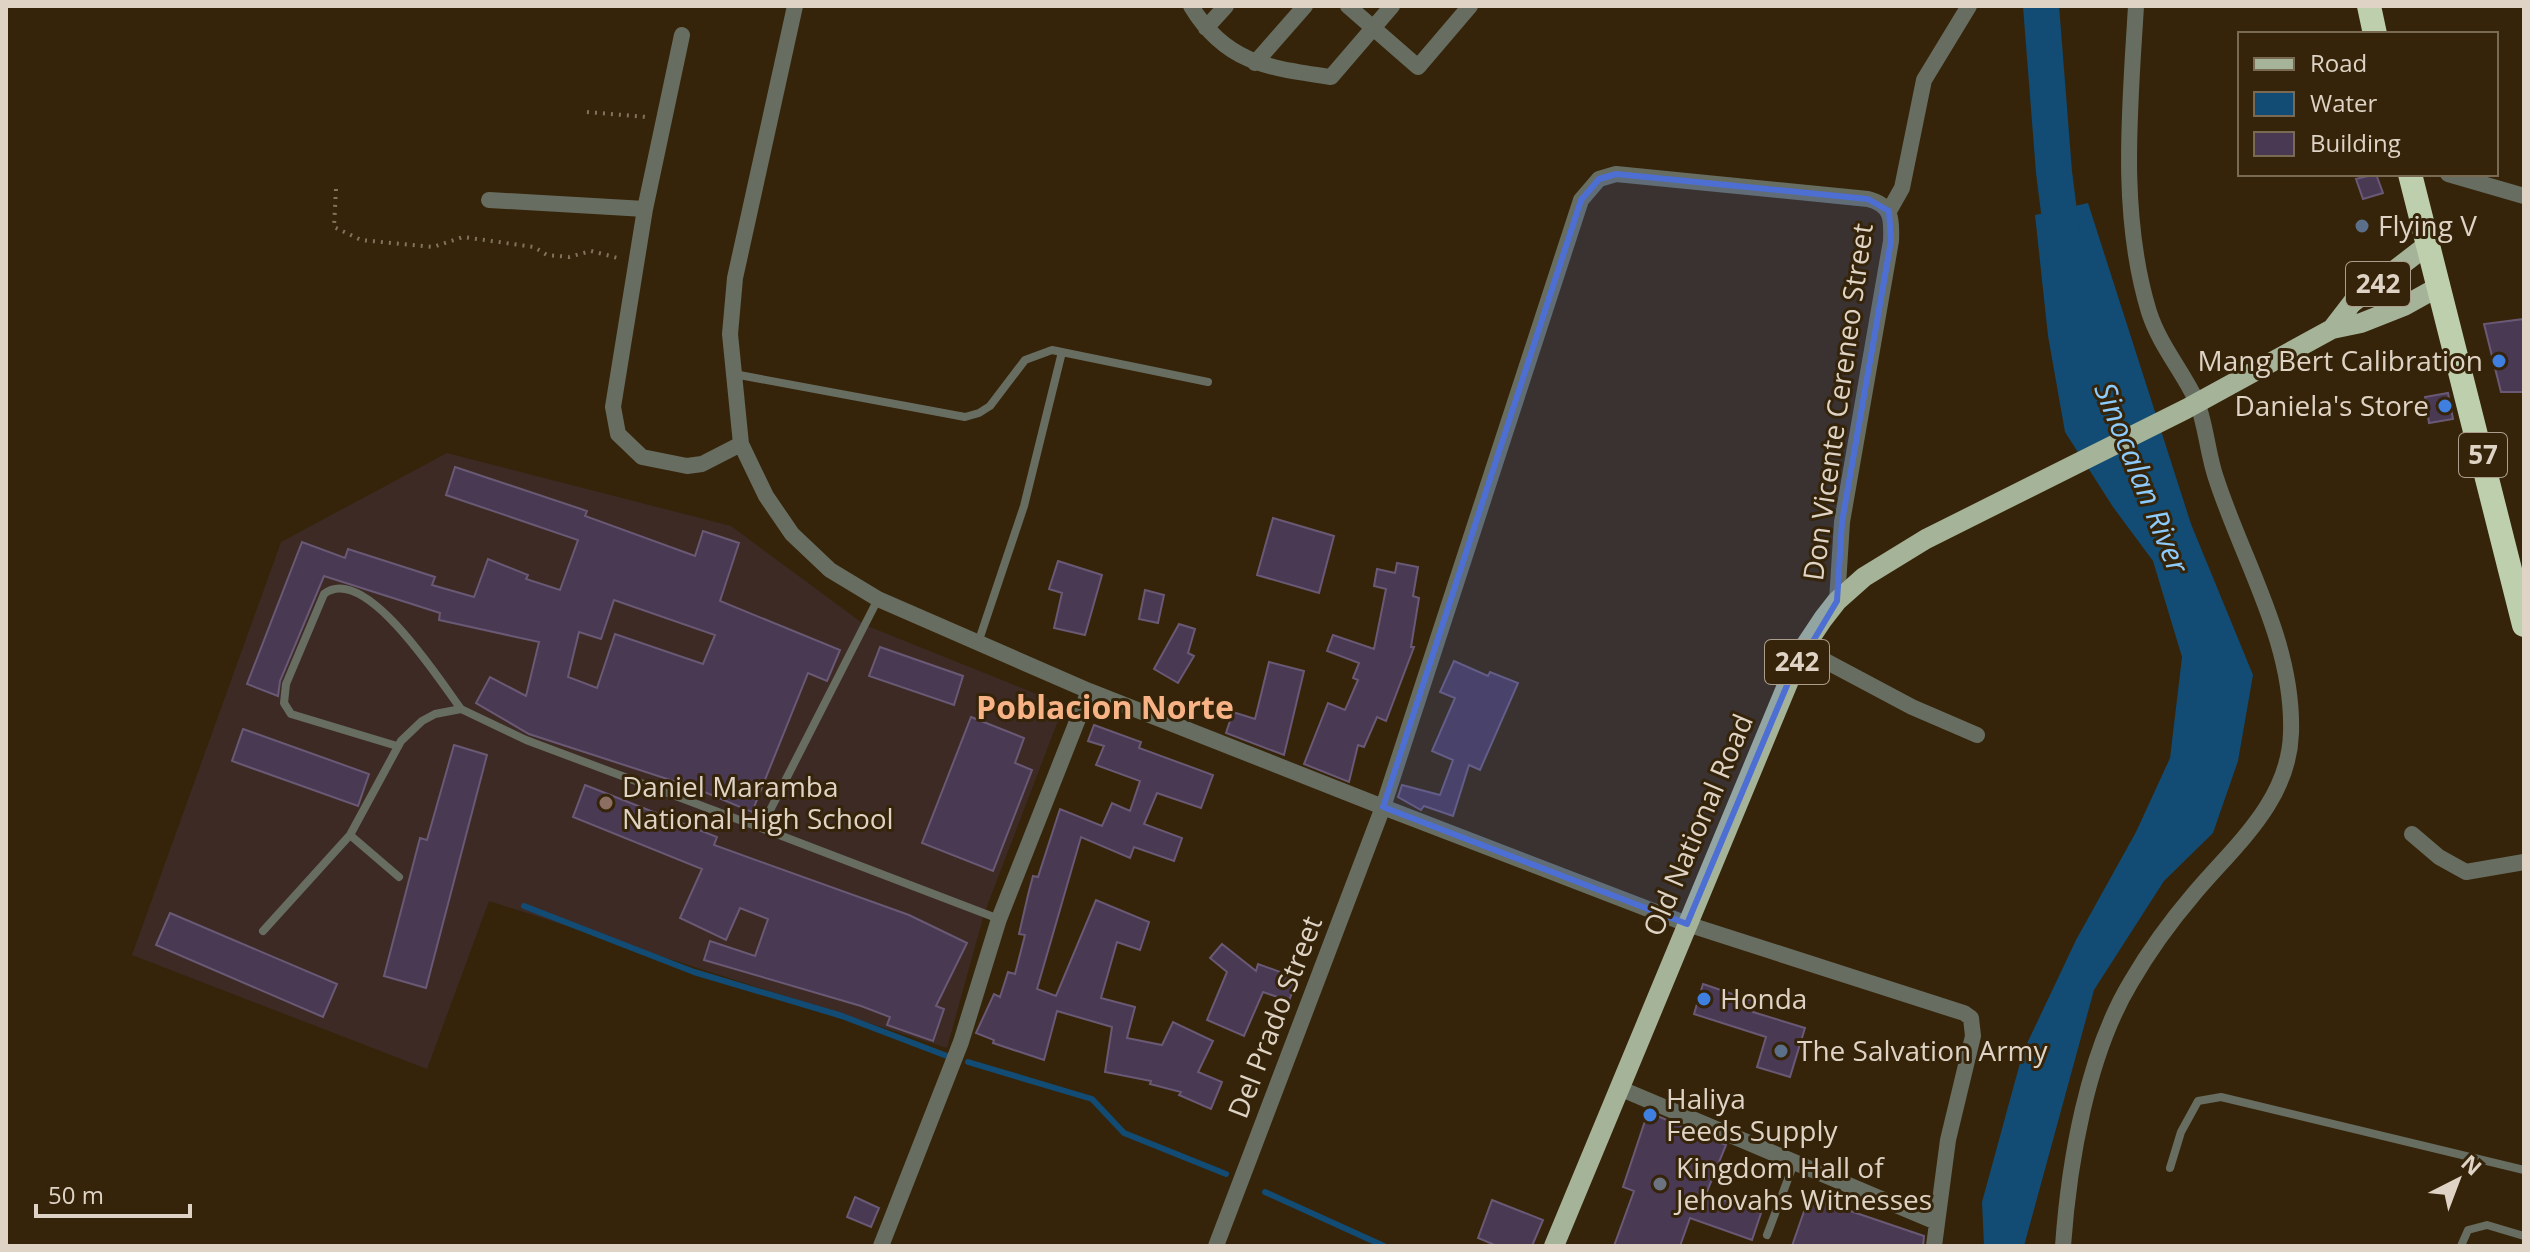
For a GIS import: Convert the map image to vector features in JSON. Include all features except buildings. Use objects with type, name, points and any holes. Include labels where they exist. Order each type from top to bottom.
[{"type":"highway","points":[[2369,6],[2375,32]]},
{"type":"highway","name":"57","points":[[2411,176],[2430,243],[2524,625]]},
{"type":"main road","name":"Old National Road","points":[[2332,329],[2352,303],[2430,243]]},
{"type":"main road","name":"Old National Road","points":[[1554,1246],[1803,649],[1837,601],[1864,577],[1926,539],[2018,496],[2192,406],[2332,329],[2361,323],[2404,306],[2440,286]]},
{"type":"street","points":[[1191,6],[1206,28],[1240,57],[1255,63],[1331,77],[1392,6]]},
{"type":"street","points":[[1206,28],[1226,6]]},
{"type":"street","points":[[1255,63],[1305,6]]},
{"type":"street","points":[[1348,6],[1418,67],[1470,6]]},
{"type":"street","points":[[1889,211],[1902,188],[1924,80],[1969,6]]},
{"type":"street","points":[[2063,1246],[2080,1124],[2103,1045],[2128,986],[2160,935],[2273,799],[2287,766],[2291,690],[2281,649],[2216,479],[2192,406],[2149,311],[2134,235],[2128,149],[2136,6]]},
{"type":"street","points":[[797,7],[735,278],[730,334],[741,444],[766,496],[792,534],[830,570],[878,599],[1089,691],[1687,924],[1971,1018],[1973,1036],[1948,1140],[1934,1246]]},
{"type":"street","points":[[682,35],[645,209],[613,407],[618,434],[642,457],[687,466],[702,464],[741,444]]},
{"type":"street","name":"Del Prado Street","points":[[1216,1246],[1383,807],[1581,200],[1589,187],[1599,179],[1616,174],[1868,199],[1880,203],[1889,211]]},
{"type":"street","points":[[2455,176],[2524,196]]},
{"type":"street","points":[[489,200],[645,209]]},
{"type":"street","name":"Don Vicente Cereneo Street","points":[[1837,601],[1842,522],[1891,241],[1889,211]]},
{"type":"street","points":[[1803,649],[1912,707],[1977,735]]},
{"type":"street","points":[[881,1246],[961,1042],[999,919],[1089,691]]},
{"type":"street","points":[[2412,834],[2439,857],[2466,872],[2524,862]]},
{"type":"street","points":[[1619,1088],[1936,1222]]},
{"type":"lane","points":[[733,374],[965,417],[990,406],[1025,360],[1052,350],[1208,382]]},
{"type":"lane","points":[[978,643],[1024,506],[1062,352]]},
{"type":"lane","points":[[397,746],[291,714],[284,703],[286,684],[324,594],[332,588],[345,588],[369,599],[387,614],[461,709],[526,740],[999,919]]},
{"type":"lane","points":[[761,828],[878,599]]},
{"type":"lane","points":[[263,931],[350,835],[397,746],[422,721],[461,709]]},
{"type":"lane","points":[[350,835],[399,877]]},
{"type":"lane","points":[[2170,1168],[2181,1132],[2198,1101],[2221,1097],[2524,1170]]},
{"type":"lane","points":[[1767,1235],[1794,1162]]},
{"type":"lane","points":[[2461,1246],[2468,1230],[2487,1225],[2524,1236]]},
{"type":"path","points":[[587,112],[665,119]]},
{"type":"path","points":[[336,189],[334,227],[361,240],[433,247],[463,237],[534,247],[547,255],[569,257],[591,251],[636,263]]},
{"type":"highlighted area","points":[[1616,174],[1868,199],[1889,211],[1891,241],[1842,522],[1837,601],[1788,683],[1687,924],[1383,807],[1581,200],[1599,179]]},
{"type":"shaded area","name":"Daniel Maramba National High School","points":[[447,453],[731,526],[865,625],[1064,705],[984,914],[947,1048],[489,901],[427,1069],[132,955],[281,542]]},
{"type":"water","points":[[2088,203],[2191,524],[2253,675],[2238,761],[2213,833],[2164,881],[2094,990],[2024,1246],[1984,1246],[1982,1202],[2023,1052],[2076,940],[2136,832],[2170,758],[2182,657],[2153,561],[2113,507],[2065,432],[2048,336],[2035,215]]},
{"type":"waterway","name":"Sinocalan River","points":[[2041,6],[2054,172],[2065,259]]},
{"type":"waterway","points":[[524,906],[694,972],[842,1016],[947,1056]]},
{"type":"waterway","points":[[968,1062],[1092,1099],[1124,1133],[1226,1174]]},
{"type":"waterway","points":[[1265,1192],[1384,1246]]},
{"type":"place","name":"Flying V","points":[[2362,226]]},
{"type":"place","name":"Mang Bert Calibration","points":[[2499,361]]},
{"type":"place","name":"Daniela's Store","points":[[2445,406]]},
{"type":"place","name":"Daniel Maramba National High School","points":[[606,803]]},
{"type":"place","name":"Honda","points":[[1704,999]]},
{"type":"place","name":"The Salvation Army","points":[[1781,1051]]},
{"type":"place","name":"Haliya Feeds Supply","points":[[1650,1115]]},
{"type":"place","name":"Kingdom Hall of Jehovahs Witnesses","points":[[1660,1184]]},
{"type":"district","name":"Poblacion Norte","points":[[1105,708]]}]
